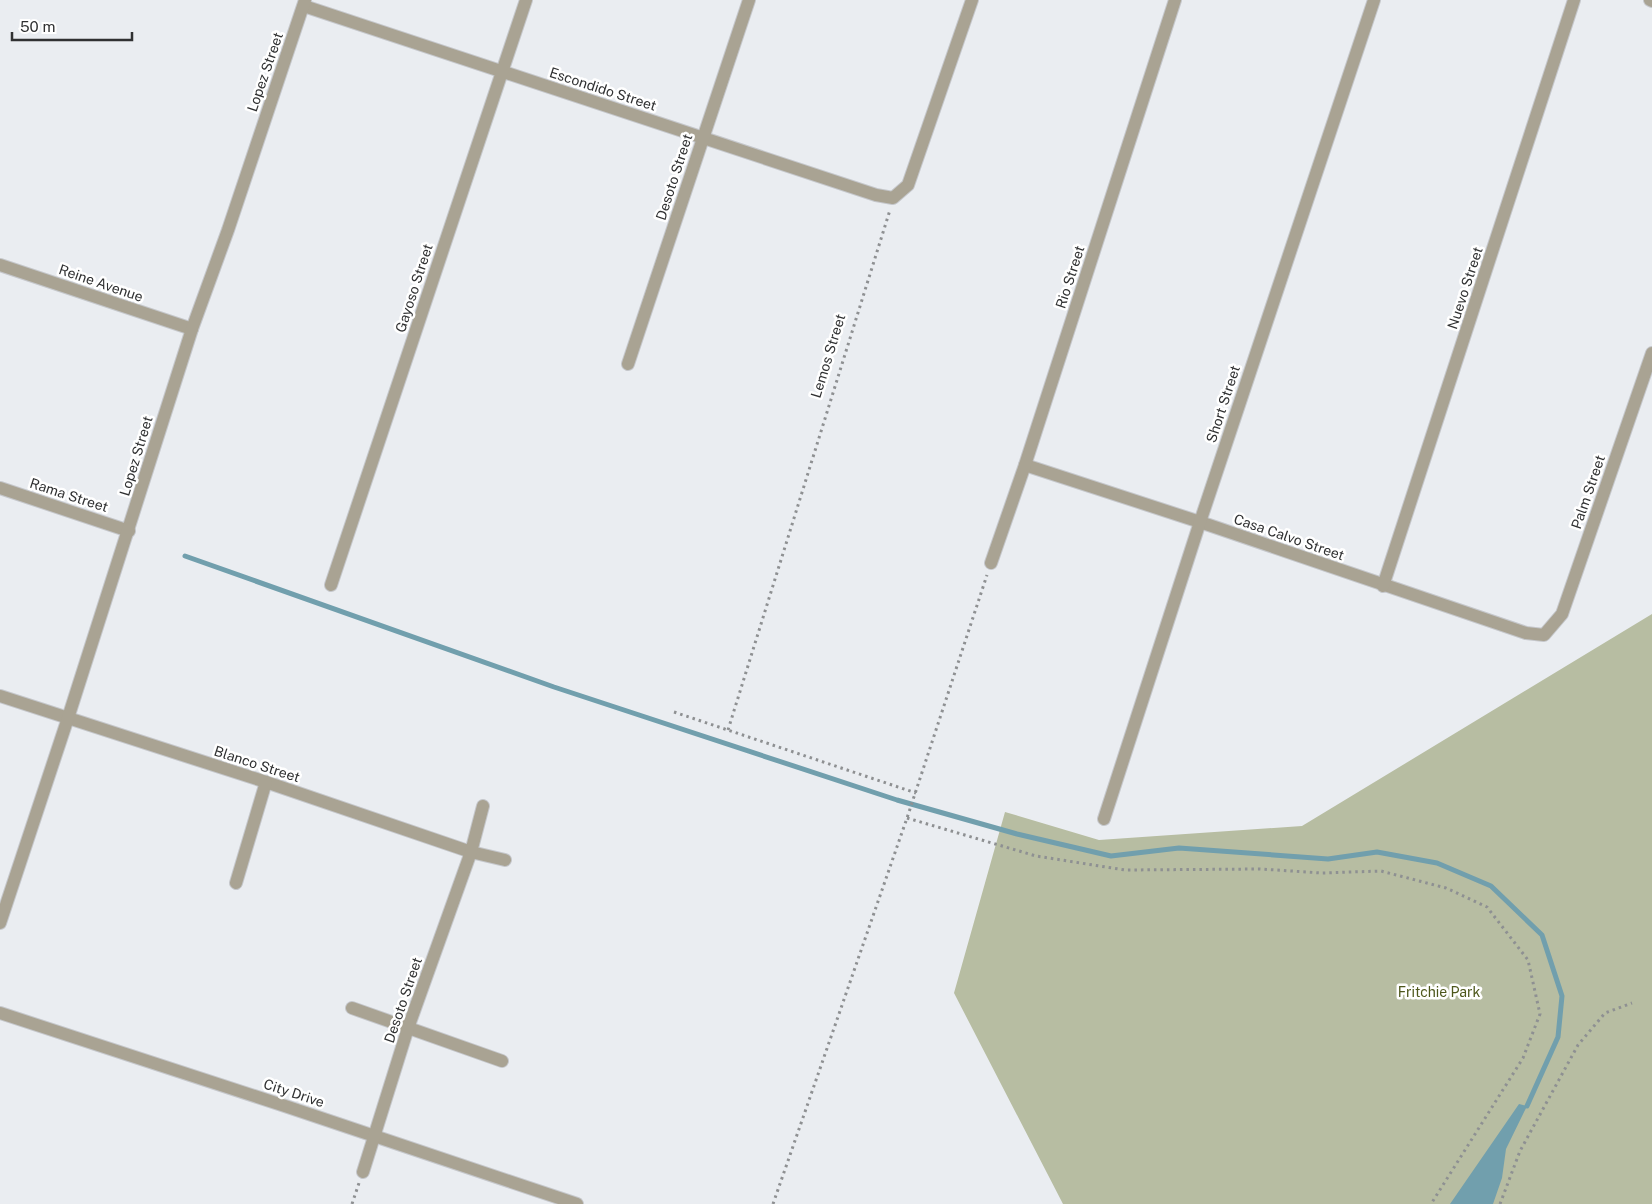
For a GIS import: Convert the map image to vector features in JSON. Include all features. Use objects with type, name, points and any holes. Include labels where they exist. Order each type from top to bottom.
[{"type":"street","name":"Gayoso Street","points":[[331,585],[526,0]]},
{"type":"street","name":"Desoto Street","points":[[628,364],[749,0]]},
{"type":"street","points":[[894,198],[908,185],[972,0]]},
{"type":"street","name":"Rio Street","points":[[991,563],[1025,465],[1175,0]]},
{"type":"street","name":"Short Street","points":[[1104,819],[1200,522],[1374,0]]},
{"type":"street","name":"Nuevo Street","points":[[1383,586],[1574,0]]},
{"type":"street","name":"Escondido Street","points":[[304,3],[502,72],[876,195],[894,198]]},
{"type":"street","name":"Lopez Street","points":[[0,923],[4,898],[68,718],[192,329],[304,3]]},
{"type":"street","name":"Reine Avenue","points":[[0,265],[192,329]]},
{"type":"street","name":"Palm Street","points":[[1544,635],[1562,614],[1652,353]]},
{"type":"street","name":"Casa Calvo Street","points":[[1025,465],[1200,522],[1383,586],[1526,633],[1544,635]]},
{"type":"street","name":"Rama Street","points":[[0,488],[128,530]]},
{"type":"street","name":"Blanco Street","points":[[0,696],[266,782],[471,852],[504,860]]},
{"type":"street","points":[[236,883],[266,782]]},
{"type":"street","name":"Desoto Street","points":[[363,1172],[408,1028],[471,852],[483,806]]},
{"type":"street","points":[[352,1008],[502,1061]]},
{"type":"street","name":"City Drive","points":[[0,1013],[577,1204]]},
{"type":"path","name":"Lemos Street","points":[[728,730],[894,198]]},
{"type":"path","points":[[773,1204],[916,792],[991,563]]},
{"type":"path","points":[[674,712],[916,792]]},
{"type":"path","points":[[907,818],[1036,856],[1124,870],[1260,869],[1322,873],[1381,870],[1446,888],[1487,907],[1528,960],[1540,1014],[1523,1058],[1431,1204]]},
{"type":"path","points":[[1500,1204],[1520,1151],[1578,1045],[1605,1013],[1632,1003]]},
{"type":"path","points":[[352,1204],[363,1172]]},
{"type":"green space","name":"Fritchie Park","points":[[1652,614],[1652,1204],[1063,1204],[954,993],[1005,812],[1099,840],[1302,826]]},
{"type":"water","points":[[1519,1104],[1527,1106],[1506,1149],[1502,1178],[1493,1204],[1450,1204]]},
{"type":"waterway","points":[[185,556],[554,687],[897,800],[1017,834],[1111,856],[1179,848],[1328,859],[1377,852],[1437,863],[1491,886],[1542,935],[1562,996],[1558,1037],[1527,1106]]}]
